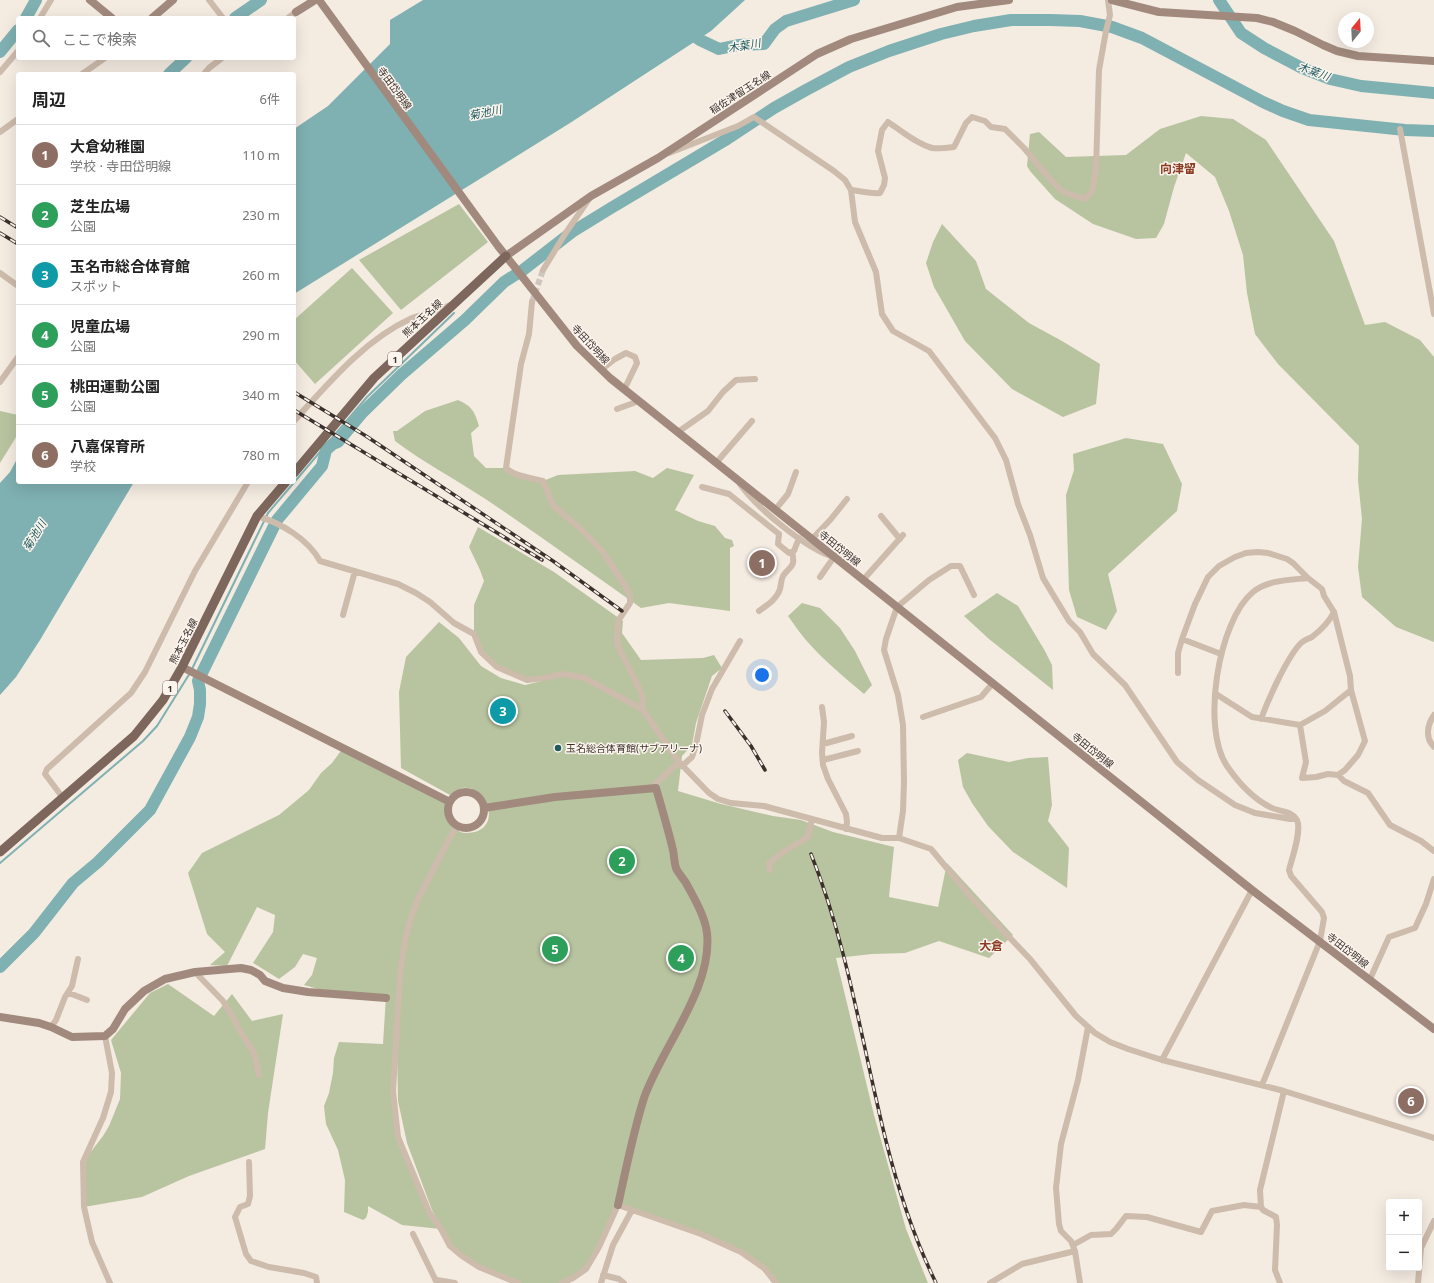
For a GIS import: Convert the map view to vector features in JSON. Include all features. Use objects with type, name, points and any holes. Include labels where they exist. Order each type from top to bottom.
[{"type":"main road","points":[[90,0],[110,16]]},
{"type":"main road","points":[[154,16],[173,0]]},
{"type":"main road","points":[[296,12],[315,0]]},
{"type":"main road","name":"稲佐津留玉名線","points":[[506,256],[591,196],[658,158],[817,54],[851,39],[957,7],[1009,0]]},
{"type":"main road","points":[[1112,0],[1159,12],[1257,18],[1273,22],[1296,31],[1337,51],[1358,56],[1434,61]]},
{"type":"main road","name":"寺田岱明線","points":[[321,3],[498,246],[577,346],[601,370],[624,390],[1252,890],[1434,1029]]},
{"type":"main road","name":"熊本玉名線","points":[[296,471],[374,378],[506,256]]},
{"type":"main road","name":"熊本玉名線","points":[[0,852],[134,736],[188,669],[260,516],[284,484]]},
{"type":"main road","points":[[188,669],[450,802]]},
{"type":"main road","points":[[484,808],[555,798],[656,788],[676,867],[703,917],[707,932],[707,956],[704,973],[695,995],[654,1075],[644,1099],[618,1205]]},
{"type":"main road","points":[[469,792],[479,798],[484,808],[482,819],[473,827],[462,828],[456,826],[448,815],[450,802],[458,794],[469,792]]},
{"type":"main road","points":[[0,1016],[39,1023],[72,1037],[105,1036],[113,1029],[125,1009],[144,991],[165,979],[195,972],[241,968],[251,970],[260,975],[265,981],[283,988],[308,992],[386,998]]},
{"type":"street","points":[[41,16],[51,0]]},
{"type":"street","points":[[209,0],[220,16]]},
{"type":"street","points":[[851,190],[873,194],[880,193],[884,185],[885,178],[878,151],[882,130],[888,122],[917,142],[933,148],[941,148],[954,147],[966,123],[972,117],[985,121],[991,127],[1005,130],[1024,148],[1061,190],[1085,199],[1092,192],[1096,169],[1099,70],[1110,15],[1108,0]]},
{"type":"street","points":[[291,16],[296,12]]},
{"type":"street","points":[[0,72],[16,53]]},
{"type":"street","points":[[85,72],[102,60]]},
{"type":"street","points":[[206,72],[219,60]]},
{"type":"street","points":[[658,158],[738,126],[754,118],[834,171],[844,180],[851,190],[855,222],[876,272],[882,314],[893,331],[929,351],[995,438],[1006,460],[1018,504],[1030,535],[1043,578],[1069,621],[1080,632],[1094,654],[1125,685],[1177,762],[1198,780],[1235,805],[1255,813],[1296,819]]},
{"type":"street","points":[[0,132],[16,120]]},
{"type":"street","points":[[1400,129],[1434,314]]},
{"type":"street","points":[[543,270],[591,196]]},
{"type":"street","points":[[0,273],[16,285]]},
{"type":"street","points":[[296,419],[329,383],[383,334],[411,318],[436,311],[455,302]]},
{"type":"street","points":[[532,302],[529,334],[521,364],[506,468],[509,472],[517,475],[543,481],[552,505],[583,531],[603,552],[626,587],[630,595],[630,603],[618,621],[617,644],[642,694],[643,710]]},
{"type":"street","points":[[601,370],[615,359],[626,353],[635,357],[637,363],[624,390]]},
{"type":"street","points":[[0,382],[16,360]]},
{"type":"street","points":[[678,432],[708,412],[736,380],[755,379]]},
{"type":"street","points":[[617,409],[639,401]]},
{"type":"street","points":[[716,463],[752,421]]},
{"type":"street","points":[[775,510],[788,494],[796,472]]},
{"type":"street","points":[[737,479],[746,492],[788,530],[825,554],[834,557],[820,577]]},
{"type":"street","points":[[63,798],[45,774],[47,769],[131,693],[145,672],[195,572],[247,484]]},
{"type":"street","points":[[702,487],[730,494],[779,534]]},
{"type":"street","points":[[812,539],[847,499]]},
{"type":"street","points":[[260,516],[278,524],[298,537],[316,553],[320,561],[398,584],[430,602],[454,623],[474,634],[481,652],[497,667],[527,680],[563,674],[585,678],[643,710],[680,764],[709,793],[718,799],[731,803],[764,806],[882,838],[899,838],[931,849],[969,894],[1030,959],[1076,1016],[1095,1033],[1110,1042],[1162,1060],[1284,1091],[1434,1138]]},
{"type":"street","points":[[863,580],[902,537],[881,516]]},
{"type":"street","points":[[779,534],[788,530]]},
{"type":"street","points":[[779,534],[778,544],[789,553],[792,552]]},
{"type":"street","points":[[792,552],[794,551],[799,538]]},
{"type":"street","points":[[759,611],[773,600],[780,590],[782,577],[791,567],[794,560],[792,552]]},
{"type":"street","points":[[1178,673],[1178,653],[1195,604],[1208,577],[1219,566],[1246,553],[1268,553],[1293,562],[1308,578],[1322,589],[1324,596],[1334,612],[1348,670],[1351,690],[1365,741],[1358,756],[1338,775]]},
{"type":"street","points":[[899,838],[904,782],[903,726],[898,695],[884,650],[886,639],[897,607],[929,580],[951,566],[960,566],[974,594]]},
{"type":"street","points":[[343,615],[355,571]]},
{"type":"street","points":[[1262,1085],[1320,941],[1324,918],[1322,912],[1291,876],[1289,870],[1299,826],[1296,819],[1290,813],[1271,808],[1248,793],[1226,765],[1219,751],[1214,718],[1216,694],[1221,654],[1235,614],[1246,599],[1254,591],[1266,584],[1308,578]]},
{"type":"street","points":[[1261,719],[1289,658],[1301,643],[1312,637],[1324,626],[1334,612]]},
{"type":"street","points":[[1182,639],[1221,654]]},
{"type":"street","points":[[656,788],[655,784],[680,764],[692,757],[702,715],[712,689],[740,641]]},
{"type":"street","points":[[923,717],[981,697],[993,683]]},
{"type":"street","points":[[1216,694],[1252,717],[1300,725],[1326,711],[1351,690]]},
{"type":"street","points":[[822,708],[824,722],[822,760],[828,779],[846,814],[846,829]]},
{"type":"street","points":[[1434,715],[1429,726],[1428,736],[1434,747]]},
{"type":"street","points":[[1300,725],[1306,762],[1302,778],[1328,774],[1338,775],[1344,781],[1368,793],[1390,825],[1421,840],[1434,851]]},
{"type":"street","points":[[823,744],[852,736]]},
{"type":"street","points":[[822,760],[858,752]]},
{"type":"street","points":[[770,870],[769,864],[781,852],[798,844],[808,837],[812,819]]},
{"type":"street","points":[[456,826],[419,897],[412,914],[405,940],[400,975],[393,1091],[398,1137],[429,1212],[441,1229],[450,1246],[479,1267],[518,1283]]},
{"type":"street","points":[[1370,979],[1389,937],[1415,928],[1426,904],[1434,879]]},
{"type":"street","points":[[1162,1060],[1252,890]]},
{"type":"street","points":[[1426,904],[1434,905]]},
{"type":"street","points":[[51,1027],[56,1020],[65,997],[72,986],[78,959]]},
{"type":"street","points":[[195,972],[223,1001],[233,1017],[254,1053],[259,1075]]},
{"type":"street","points":[[69,992],[86,1000]]},
{"type":"street","points":[[1080,1283],[1074,1248],[1071,1241],[1061,1231],[1059,1224],[1056,1188],[1061,1144],[1078,1080],[1088,1027]]},
{"type":"street","points":[[105,1036],[112,1072],[110,1092],[103,1118],[83,1162],[84,1207],[92,1242],[110,1283]]},
{"type":"street","points":[[1261,1208],[1260,1190],[1284,1091]]},
{"type":"street","points":[[249,1162],[250,1196],[248,1204],[240,1207],[235,1217],[246,1254],[251,1261],[255,1263],[304,1273],[316,1277],[317,1283]]},
{"type":"street","points":[[562,1283],[573,1278],[586,1269],[618,1205],[701,1234],[741,1252],[764,1268],[776,1283]]},
{"type":"street","points":[[990,1283],[1022,1264],[1074,1248],[1091,1235],[1111,1234],[1126,1216],[1147,1217],[1201,1232],[1212,1211],[1244,1205],[1261,1208],[1276,1217],[1275,1270],[1280,1283]]},
{"type":"street","points":[[601,1283],[613,1245],[632,1210]]},
{"type":"street","points":[[1418,1283],[1421,1248],[1434,1221]]},
{"type":"street","points":[[413,1234],[437,1281],[448,1281],[455,1283]]},
{"type":"street","points":[[603,1274],[619,1279],[624,1283]]},
{"type":"green space","points":[[1201,116],[1233,119],[1266,140],[1334,241],[1365,325],[1385,322],[1420,340],[1434,357],[1434,642],[1396,627],[1362,597],[1358,567],[1362,519],[1358,480],[1359,446],[1278,364],[1255,334],[1247,293],[1243,255],[1229,211],[1215,177],[1186,153],[1174,187],[1164,224],[1156,238],[1136,239],[1093,224],[1055,199],[1027,166],[1030,134],[1039,132],[1066,157],[1126,155],[1160,129]]},
{"type":"green space","points":[[459,204],[488,242],[401,310],[359,260]]},
{"type":"green space","points":[[942,224],[976,261],[986,289],[1029,323],[1100,364],[1096,404],[1063,417],[1012,389],[965,341],[934,287],[926,263],[933,242]]},
{"type":"green space","points":[[352,268],[393,313],[315,384],[296,362],[296,318]]},
{"type":"green space","points":[[458,400],[470,407],[476,417],[479,426],[471,433],[474,456],[486,468],[506,468],[543,481],[558,475],[635,471],[653,478],[667,468],[694,475],[675,510],[698,521],[715,526],[725,538],[732,540],[734,546],[730,548],[730,611],[669,603],[641,608],[487,500],[417,457],[395,441],[393,431],[397,431],[425,411]]},
{"type":"green space","points":[[0,411],[16,415],[16,437],[0,463]]},
{"type":"green space","points":[[1126,438],[1163,444],[1182,484],[1177,511],[1108,574],[1117,611],[1106,630],[1077,617],[1069,590],[1066,495],[1074,470],[1073,454]]},
{"type":"green space","points":[[478,527],[554,572],[623,621],[622,633],[641,660],[703,658],[714,655],[722,668],[712,676],[696,723],[692,745],[682,756],[678,791],[721,804],[773,816],[801,820],[833,832],[894,847],[889,897],[938,907],[947,863],[1013,935],[989,958],[939,941],[905,953],[872,954],[836,958],[874,1115],[906,1229],[928,1283],[775,1283],[764,1268],[741,1252],[618,1205],[603,1240],[580,1273],[562,1283],[518,1283],[479,1267],[450,1246],[432,1210],[407,1143],[398,1101],[397,1045],[393,1089],[398,1137],[424,1198],[441,1229],[402,1225],[368,1206],[366,1218],[363,1220],[344,1212],[345,1180],[338,1150],[326,1124],[324,1106],[329,1093],[334,1058],[339,1042],[383,1044],[386,996],[318,989],[304,985],[312,975],[317,958],[303,954],[295,967],[279,979],[253,963],[273,932],[275,915],[257,907],[227,966],[210,965],[225,952],[207,934],[188,873],[202,853],[279,815],[309,790],[321,773],[332,763],[343,748],[447,801],[445,809],[446,816],[449,822],[460,832],[466,833],[480,830],[487,823],[489,813],[481,794],[472,789],[461,788],[450,795],[401,768],[399,692],[406,657],[439,622],[459,638],[481,666],[501,678],[525,685],[546,680],[527,680],[497,667],[481,652],[474,634],[474,605],[484,581],[469,547]]},
{"type":"green space","points":[[997,593],[1018,606],[1045,651],[1052,665],[1053,690],[989,639],[964,616]]},
{"type":"green space","points":[[802,603],[820,608],[840,628],[855,651],[872,685],[864,694],[818,654],[788,616]]},
{"type":"green space","points":[[967,753],[1009,762],[1028,758],[1048,757],[1052,805],[1048,821],[1069,848],[1067,888],[1013,852],[988,826],[963,787],[958,760]]},
{"type":"green space","points":[[168,984],[214,1016],[232,994],[252,1021],[283,1014],[268,1113],[265,1149],[189,1176],[142,1197],[84,1207],[83,1162],[109,1126],[120,1099],[121,1073],[111,1040],[150,993]]},
{"type":"water","name":"菊池川","points":[[423,0],[745,0],[711,31],[570,123],[296,293],[296,128],[328,106],[390,44],[390,20]]},
{"type":"water","name":"菊池川","points":[[16,461],[16,484],[133,484],[40,640],[16,677],[0,695],[0,483],[10,472]]},
{"type":"waterway","points":[[27,16],[36,0]]},
{"type":"waterway","points":[[238,16],[261,0]]},
{"type":"waterway","name":"木葉川","points":[[686,30],[700,40],[719,49],[738,45],[764,44],[775,29],[786,21],[854,0]]},
{"type":"waterway","name":"木葉川","points":[[1219,0],[1241,33],[1264,48],[1302,68],[1330,79],[1361,86],[1434,93]]},
{"type":"waterway","points":[[0,967],[34,933],[73,883],[98,862],[150,810],[190,737],[198,717],[200,704],[200,690],[198,681],[277,520],[322,466],[326,450],[338,442],[362,413],[401,375],[465,320],[504,282],[523,270],[572,232],[727,139],[774,108],[849,67],[889,51],[941,34],[974,26],[1011,20],[1080,21],[1112,27],[1142,38],[1263,102],[1309,120],[1405,130],[1434,131]]},
{"type":"waterway","points":[[0,52],[16,32]]},
{"type":"waterway","points":[[171,72],[184,60]]},
{"type":"waterway","points":[[296,480],[367,397],[454,313]]},
{"type":"waterway","points":[[192,669],[268,513],[293,484]]},
{"type":"waterway","points":[[0,863],[143,741],[157,726],[190,673]]},
{"type":"tunnel","points":[[532,302],[543,270]]},
{"type":"railway","points":[[0,217],[16,227]]},
{"type":"railway","points":[[0,233],[16,243]]},
{"type":"railway","points":[[296,393],[366,436],[553,561],[622,611]]},
{"type":"railway","points":[[296,411],[542,560]]},
{"type":"railway","points":[[725,711],[751,746],[765,770]]},
{"type":"railway","points":[[811,854],[824,889],[845,960],[877,1105],[896,1177],[907,1213],[936,1283]]},
{"type":"place","name":"大倉幼稚園","points":[[762,563]]},
{"type":"place","name":"玉名市総合体育館","points":[[503,711]]},
{"type":"place","name":"玉名総合体育館(サブアリーナ)","points":[[558,748]]},
{"type":"place","name":"芝生広場","points":[[622,861]]},
{"type":"place","name":"桃田運動公園","points":[[555,949]]},
{"type":"place","name":"児童広場","points":[[681,958]]},
{"type":"place","name":"八嘉保育所","points":[[1411,1101]]},
{"type":"district","name":"向津留","points":[[1178,168]]},
{"type":"district","name":"大倉","points":[[991,945]]}]
